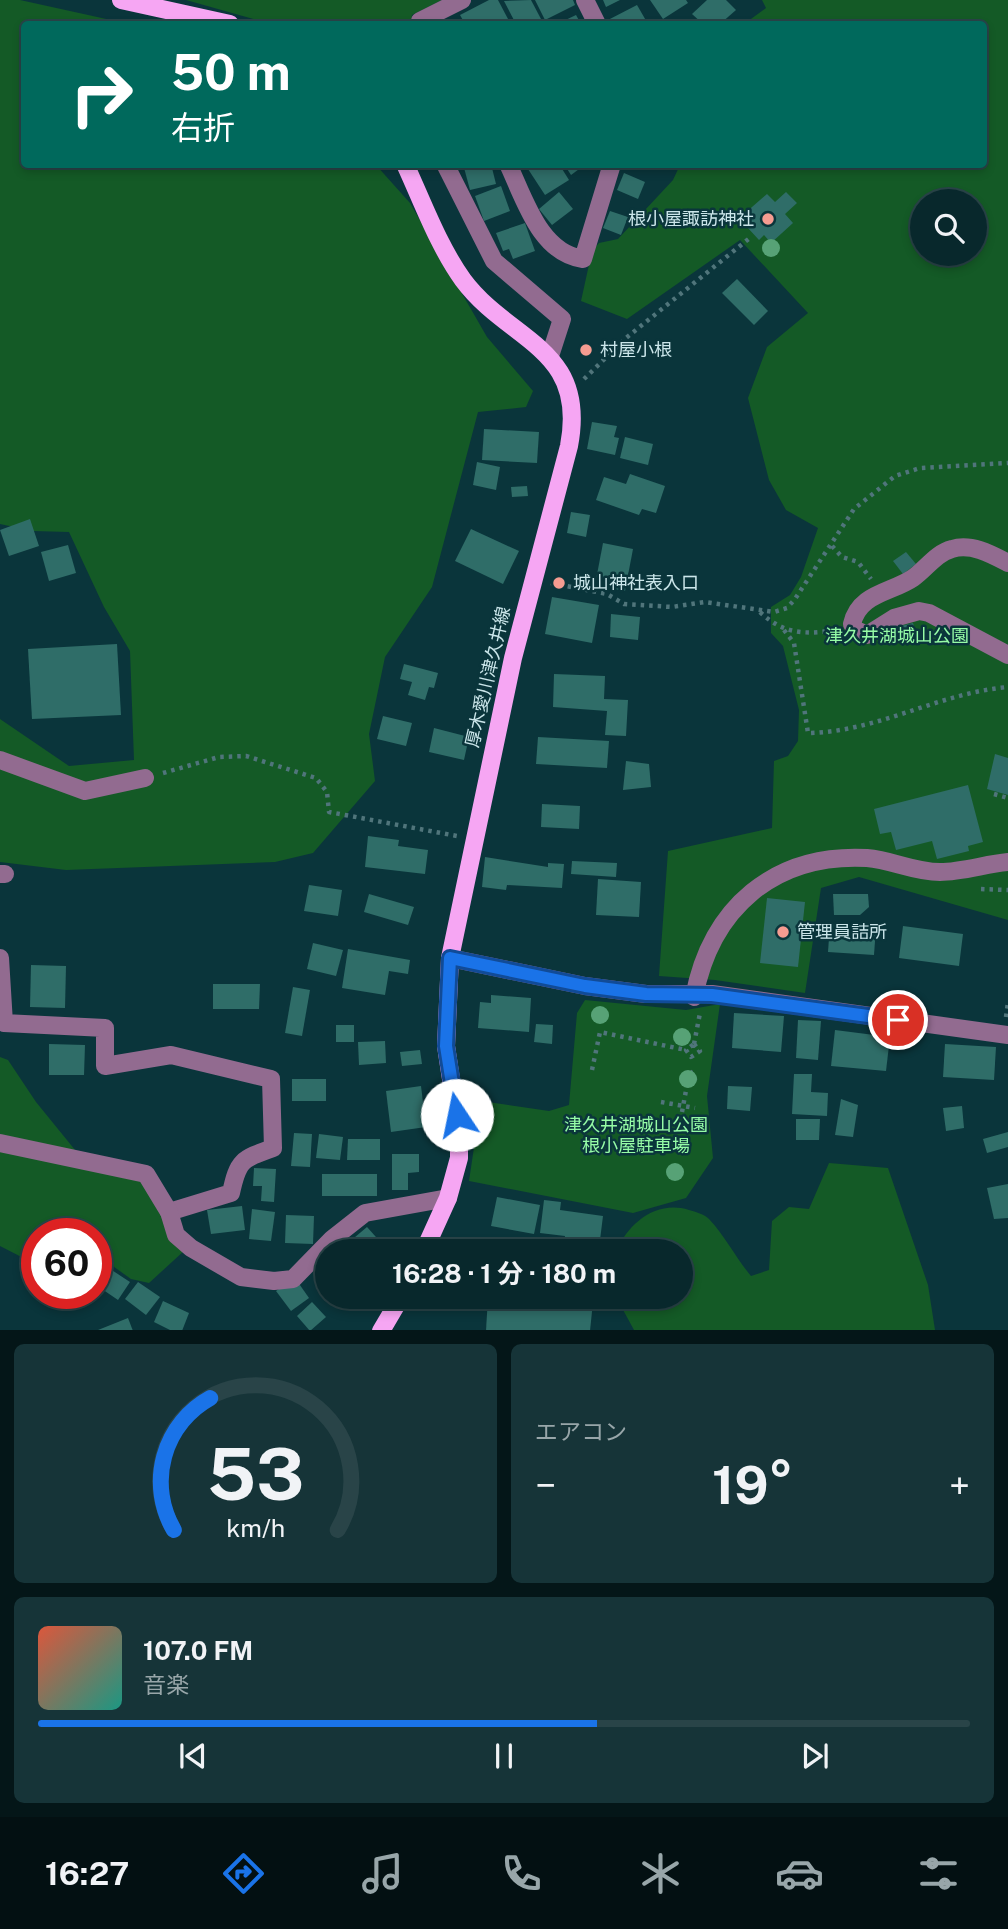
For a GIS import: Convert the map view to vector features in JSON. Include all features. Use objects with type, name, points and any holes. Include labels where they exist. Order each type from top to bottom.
[{"type":"main road","points":[[121,0],[216,21]]},
{"type":"main road","name":"厚木愛川津久井線","points":[[407,168],[463,279],[490,307],[550,356],[569,394],[572,411],[569,446],[533,580],[450,958],[446,1046],[460,1145],[448,1198],[429,1239]]},
{"type":"main road","points":[[382,1330],[394,1309]]},
{"type":"street","points":[[420,21],[462,0]]},
{"type":"street","points":[[585,0],[596,21]]},
{"type":"street","points":[[447,168],[494,261],[562,319],[550,356]]},
{"type":"street","points":[[510,168],[539,230],[567,256],[583,259],[611,168]]},
{"type":"street","points":[[1008,563],[973,548],[952,549],[936,557],[910,580],[865,601],[855,613],[852,624],[856,630],[867,635],[907,612],[929,612],[1008,655]]},
{"type":"street","points":[[0,760],[85,791],[145,778]]},
{"type":"street","points":[[701,992],[702,958],[711,939],[732,911],[761,886],[798,867],[853,858],[943,872],[1008,862]]},
{"type":"street","points":[[0,958],[4,1023],[105,1028],[105,1066],[172,1055],[271,1079],[273,1148],[243,1159],[235,1171],[231,1193],[169,1212]]},
{"type":"street","points":[[450,958],[585,986],[701,992],[1008,1035]]},
{"type":"street","points":[[0,1143],[146,1174],[169,1212],[176,1235],[191,1248],[241,1277],[274,1281],[293,1279],[332,1239],[365,1213],[448,1198]]},
{"type":"path","points":[[569,394],[626,338],[751,237]]},
{"type":"path","points":[[533,580],[607,594],[624,604],[672,607],[705,602],[760,611],[787,608],[832,546],[854,509],[895,476],[920,468],[1008,463]]},
{"type":"path","points":[[832,546],[842,557],[858,562],[869,578],[886,589]]},
{"type":"path","points":[[760,611],[794,643],[808,733],[871,725],[949,697],[976,690],[1008,687]]},
{"type":"path","points":[[784,631],[811,634],[852,624]]},
{"type":"path","points":[[145,778],[219,757],[246,756],[316,778],[327,792],[329,812],[474,839]]},
{"type":"path","points":[[994,794],[1008,798]]},
{"type":"path","points":[[592,1070],[600,1031],[686,1049],[694,1044],[700,1051],[691,1057]]},
{"type":"path","points":[[682,1109],[687,1085],[695,1079],[690,1070],[691,1057],[686,1049]]},
{"type":"path","points":[[687,1085],[681,1076],[690,1070]]},
{"type":"path","points":[[661,1102],[682,1109],[695,1108]]},
{"type":"green space","points":[[0,0],[20,0],[115,21],[21,21],[21,168],[379,168],[410,203],[487,337],[533,391],[526,407],[478,412],[432,587],[385,657],[369,734],[375,781],[313,853],[275,862],[66,870],[0,862],[0,719],[69,766],[134,760],[130,651],[104,607],[69,532],[33,531],[0,524]]},
{"type":"green space","points":[[186,0],[442,0],[412,15],[411,21],[260,21]]},
{"type":"green space","name":"津久井湖城山公園","points":[[762,0],[1008,0],[1008,920],[859,877],[821,888],[805,993],[715,980],[659,976],[668,851],[772,828],[774,761],[788,756],[798,741],[799,710],[783,646],[771,633],[771,607],[790,595],[801,577],[818,528],[786,510],[769,480],[748,398],[767,347],[808,313],[740,240],[627,319],[581,301],[592,251],[599,243],[618,239],[673,180],[679,168],[987,168],[987,21],[748,21],[766,8]]},
{"type":"green space","name":"津久井湖城山公園 根小屋駐車場","points":[[585,1000],[686,1010],[720,1004],[707,1096],[713,1158],[686,1198],[633,1213],[469,1181],[476,1134],[468,1099],[549,1111],[569,1105],[577,1013]]},
{"type":"green space","points":[[0,1057],[8,1060],[36,1102],[84,1161],[142,1181],[185,1250],[149,1283],[131,1279],[112,1265],[112,1218],[21,1218],[21,1257],[0,1246]]},
{"type":"green space","points":[[829,1163],[888,1168],[928,1285],[935,1330],[634,1330],[623,1309],[693,1309],[693,1239],[623,1239],[645,1216],[666,1208],[702,1214],[715,1226],[751,1276],[769,1270],[772,1221],[789,1207],[809,1209]]},
{"type":"building","points":[[489,0],[498,0],[508,19],[463,21],[460,15]]},
{"type":"building","points":[[531,0],[541,19],[514,21],[504,1]]},
{"type":"building","points":[[535,0],[573,0],[575,5],[545,20]]},
{"type":"building","points":[[603,0],[620,0],[606,7]]},
{"type":"building","points":[[650,0],[686,0],[688,3],[663,19]]},
{"type":"building","points":[[707,0],[726,0],[736,10],[723,21],[700,21],[692,14]]},
{"type":"building","points":[[637,5],[646,21],[606,21]]},
{"type":"building","points":[[576,15],[579,21],[563,21]]},
{"type":"building","points":[[464,168],[492,168],[496,184],[470,190]]},
{"type":"building","points":[[562,168],[569,180],[545,195],[528,169]]},
{"type":"building","points":[[567,168],[581,168],[571,175]]},
{"type":"building","points":[[624,173],[645,182],[638,199],[617,190]]},
{"type":"building","points":[[501,186],[510,211],[484,221],[475,196]]},
{"type":"building","points":[[559,192],[573,209],[552,225],[539,209]]},
{"type":"building","name":"根小屋諏訪神社","points":[[786,192],[797,203],[785,214],[793,223],[771,243],[764,235],[759,240],[747,227],[752,223],[744,214],[767,194],[775,202]]},
{"type":"building","points":[[610,211],[628,217],[621,235],[603,228]]},
{"type":"building","points":[[525,223],[535,251],[513,259],[509,249],[503,251],[496,233]]},
{"type":"building","points":[[737,279],[768,311],[754,325],[722,293]]},
{"type":"building","points":[[592,422],[617,426],[614,437],[619,438],[615,455],[587,449]]},
{"type":"building","points":[[484,429],[539,432],[537,463],[482,460]]},
{"type":"building","points":[[625,437],[653,444],[648,465],[620,458]]},
{"type":"building","points":[[477,462],[500,467],[496,490],[473,485]]},
{"type":"building","points":[[630,474],[665,486],[656,513],[642,509],[639,515],[596,500],[604,477],[626,484]]},
{"type":"building","points":[[527,486],[528,496],[512,497],[511,487]]},
{"type":"building","points":[[571,512],[590,515],[586,537],[567,533]]},
{"type":"building","points":[[30,519],[39,546],[9,556],[0,530]]},
{"type":"building","points":[[471,529],[519,551],[503,584],[455,561]]},
{"type":"building","points":[[603,543],[633,549],[625,591],[595,585]]},
{"type":"building","points":[[68,545],[76,573],[49,581],[41,552]]},
{"type":"building","points":[[906,552],[916,564],[903,574],[893,561]]},
{"type":"building","points":[[552,597],[599,605],[592,643],[545,634]]},
{"type":"building","points":[[611,614],[640,617],[638,640],[610,637]]},
{"type":"building","points":[[913,623],[917,637],[901,642],[897,627]]},
{"type":"building","points":[[117,644],[121,715],[32,719],[28,649]]},
{"type":"building","points":[[404,664],[438,673],[434,688],[429,687],[425,700],[408,695],[412,682],[400,679]]},
{"type":"building","points":[[554,674],[605,676],[604,699],[628,700],[626,736],[605,735],[607,711],[553,707]]},
{"type":"building","points":[[383,716],[412,723],[406,746],[377,739]]},
{"type":"building","points":[[434,728],[469,737],[464,760],[429,752]]},
{"type":"building","points":[[538,737],[609,741],[607,768],[536,764]]},
{"type":"building","points":[[995,754],[1008,758],[1008,795],[987,789]]},
{"type":"building","points":[[626,761],[649,764],[651,787],[623,790]]},
{"type":"building","points":[[968,785],[983,842],[968,846],[969,851],[937,859],[932,841],[896,850],[891,832],[880,834],[874,809]]},
{"type":"building","points":[[542,804],[580,806],[579,829],[541,827]]},
{"type":"building","points":[[368,836],[399,840],[398,846],[428,850],[425,874],[365,867]]},
{"type":"building","points":[[485,857],[548,867],[548,863],[564,864],[562,888],[507,885],[506,890],[482,887]]},
{"type":"building","points":[[572,861],[617,863],[616,877],[571,874]]},
{"type":"building","points":[[598,879],[641,882],[639,917],[596,915]]},
{"type":"building","points":[[309,885],[342,890],[338,916],[304,911]]},
{"type":"building","points":[[369,894],[414,907],[408,925],[364,912]]},
{"type":"building","points":[[833,894],[868,894],[869,907],[860,915],[834,915]]},
{"type":"building","name":"管理員詰所","points":[[767,898],[805,902],[798,967],[760,963]]},
{"type":"building","points":[[830,924],[876,927],[874,955],[828,952]]},
{"type":"building","points":[[903,926],[963,934],[959,966],[899,958]]},
{"type":"building","points":[[313,943],[343,950],[336,976],[307,969]]},
{"type":"building","points":[[348,949],[410,960],[408,974],[389,971],[385,995],[342,988]]},
{"type":"building","points":[[31,965],[66,966],[65,1008],[30,1007]]},
{"type":"building","points":[[213,984],[260,984],[259,1009],[213,1009]]},
{"type":"building","points":[[293,987],[310,990],[302,1036],[285,1033]]},
{"type":"building","points":[[491,995],[531,998],[529,1032],[478,1028],[480,1002],[491,1003]]},
{"type":"building","points":[[734,1013],[784,1016],[781,1052],[732,1048]]},
{"type":"building","points":[[798,1020],[821,1021],[818,1060],[796,1058]]},
{"type":"building","points":[[536,1024],[553,1025],[552,1044],[534,1042]]},
{"type":"building","points":[[336,1025],[354,1025],[354,1042],[336,1042]]},
{"type":"building","points":[[835,1030],[890,1037],[886,1071],[831,1066]]},
{"type":"building","points":[[385,1041],[386,1063],[359,1065],[358,1042]]},
{"type":"building","points":[[49,1044],[85,1045],[84,1075],[49,1075]]},
{"type":"building","points":[[945,1044],[996,1047],[994,1080],[943,1077]]},
{"type":"building","points":[[420,1050],[422,1064],[402,1066],[400,1052]]},
{"type":"building","points":[[794,1074],[812,1074],[811,1092],[828,1093],[827,1116],[792,1114]]},
{"type":"building","points":[[292,1079],[326,1079],[326,1101],[292,1101]]},
{"type":"building","points":[[421,1086],[426,1127],[391,1132],[386,1091]]},
{"type":"building","points":[[728,1086],[752,1087],[750,1111],[727,1109]]},
{"type":"building","points":[[841,1099],[858,1105],[853,1137],[835,1135]]},
{"type":"building","points":[[962,1106],[964,1128],[946,1131],[943,1108]]},
{"type":"building","points":[[796,1119],[820,1119],[819,1140],[796,1140]]},
{"type":"building","points":[[1008,1132],[1008,1147],[987,1153],[983,1139]]},
{"type":"building","points":[[294,1133],[312,1134],[310,1167],[291,1166]]},
{"type":"building","points":[[319,1134],[343,1137],[340,1160],[316,1158]]},
{"type":"building","points":[[348,1139],[380,1139],[380,1160],[347,1160]]},
{"type":"building","points":[[392,1154],[419,1154],[419,1172],[408,1173],[408,1190],[392,1190]]},
{"type":"building","points":[[254,1168],[276,1169],[274,1202],[261,1201],[262,1186],[253,1186]]},
{"type":"building","points":[[322,1174],[377,1174],[377,1196],[322,1196]]},
{"type":"building","points":[[1008,1184],[1008,1218],[994,1219],[987,1188]]},
{"type":"building","points":[[497,1197],[540,1205],[534,1234],[491,1226]]},
{"type":"building","points":[[544,1200],[561,1202],[560,1210],[603,1216],[600,1239],[565,1239],[565,1236],[540,1233]]},
{"type":"building","points":[[242,1206],[245,1230],[211,1234],[207,1210]]},
{"type":"building","points":[[252,1209],[275,1212],[271,1241],[249,1239]]},
{"type":"building","points":[[286,1215],[314,1216],[313,1244],[285,1243]]},
{"type":"building","points":[[367,1227],[378,1239],[353,1239]]},
{"type":"building","points":[[112,1270],[130,1282],[118,1300],[112,1296]]},
{"type":"building","points":[[295,1278],[309,1298],[291,1311],[276,1291]]},
{"type":"building","points":[[138,1282],[160,1297],[146,1315],[125,1299]]},
{"type":"building","points":[[163,1301],[189,1313],[182,1330],[170,1330],[154,1322]]},
{"type":"building","points":[[312,1302],[315,1309],[326,1317],[309,1330],[297,1316]]},
{"type":"building","points":[[487,1309],[592,1309],[590,1330],[486,1330]]},
{"type":"building","points":[[128,1318],[133,1330],[98,1330]]},
{"type":"place","name":"根小屋諏訪神社","points":[[768,219]]},
{"type":"place","name":"村屋小根","points":[[586,350]]},
{"type":"place","name":"城山神社表入口","points":[[559,583]]},
{"type":"place","name":"管理員詰所","points":[[783,932]]},
{"type":"route","points":[[457,1115],[446,1046],[450,958],[585,986],[646,994],[694,997],[712,995],[898,1020]]}]
